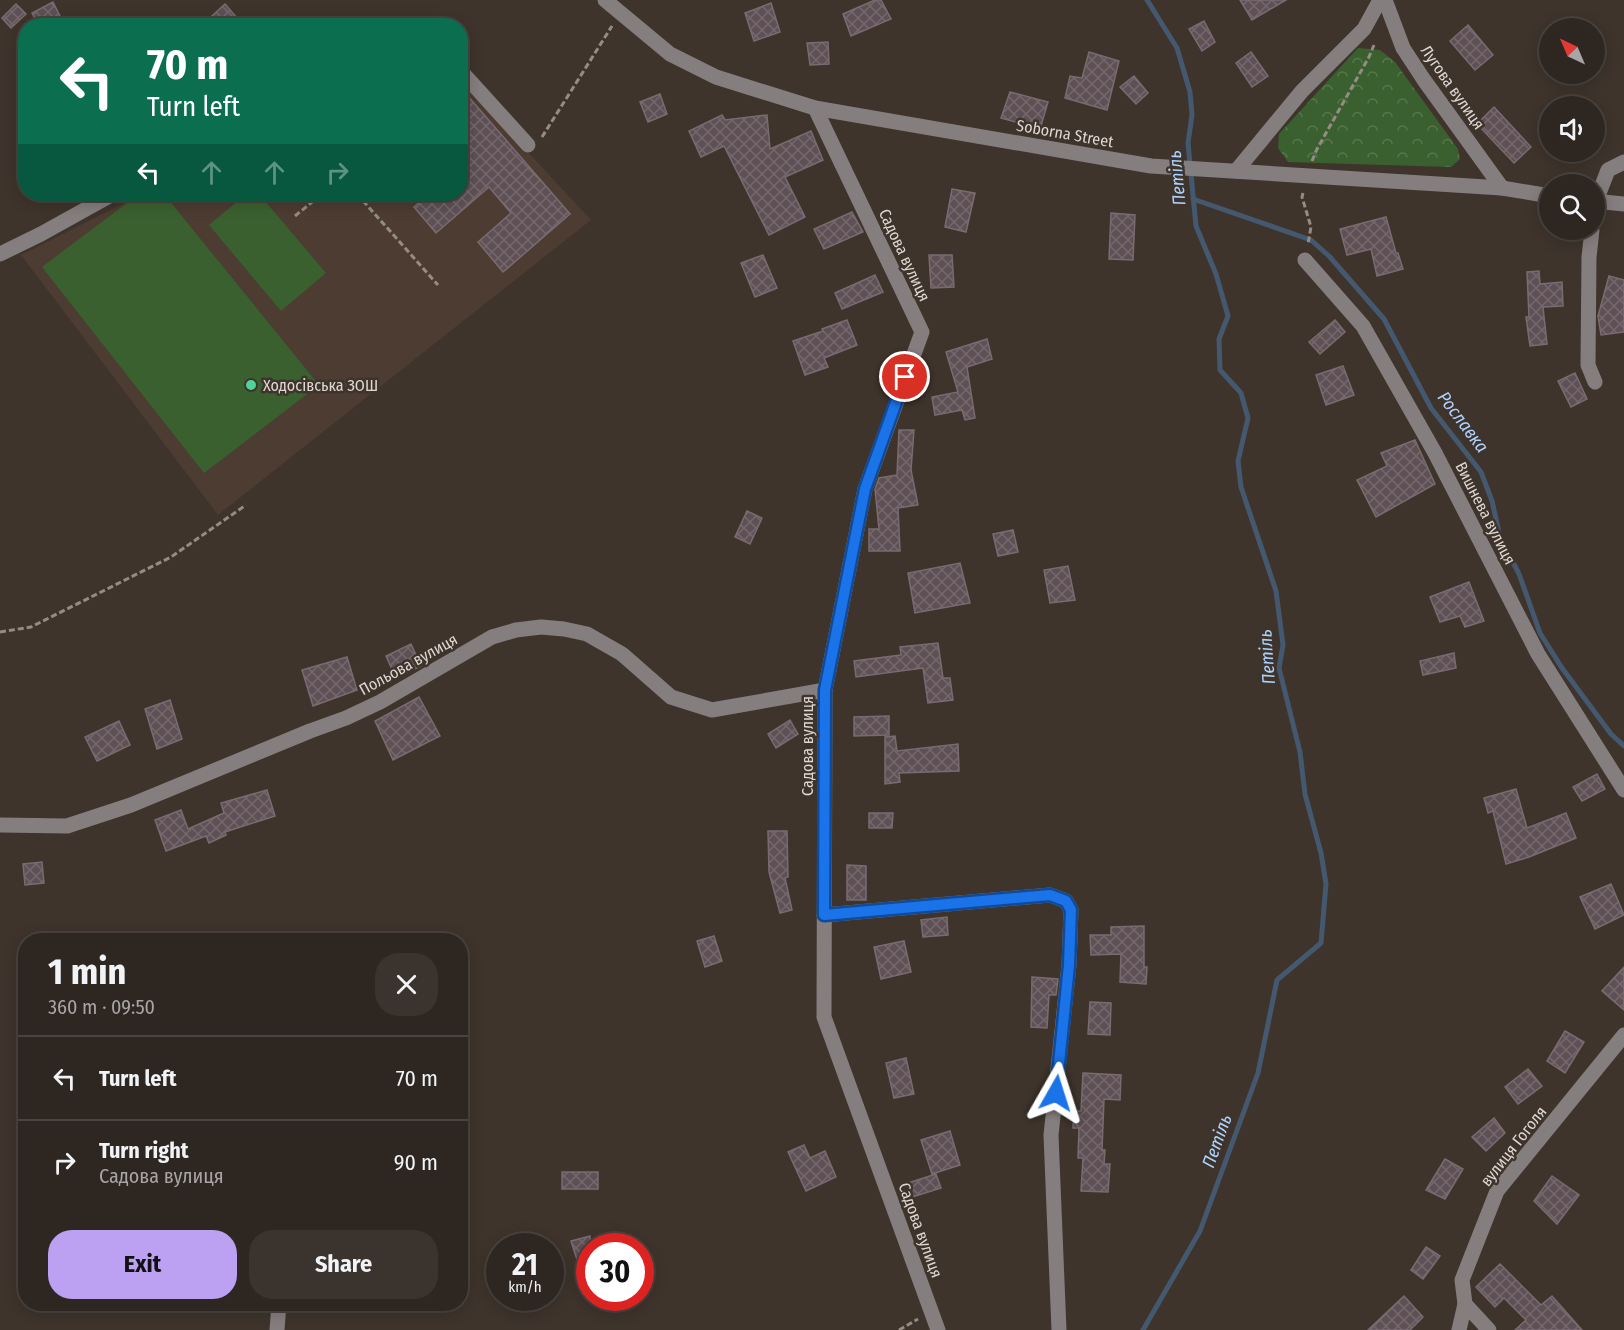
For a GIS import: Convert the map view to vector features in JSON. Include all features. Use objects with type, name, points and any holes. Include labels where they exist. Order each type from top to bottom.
[{"type":"street","name":"Soborna Street","points":[[606,0],[670,54],[716,77],[815,108],[1151,166],[1503,188],[1539,194]]},
{"type":"street","points":[[1229,171],[1302,91],[1364,29],[1380,0]]},
{"type":"street","name":"Лугова вулиця","points":[[1385,0],[1403,48],[1503,188]]},
{"type":"street","points":[[468,79],[528,145]]},
{"type":"street","name":"Садова вулиця","points":[[815,108],[922,332],[865,489],[825,690],[824,1017],[938,1330]]},
{"type":"street","points":[[1605,178],[1608,170],[1624,162]]},
{"type":"street","points":[[0,254],[100,201]]},
{"type":"street","points":[[1605,204],[1624,204]]},
{"type":"street","points":[[1592,240],[1589,257],[1588,364],[1595,382]]},
{"type":"street","name":"Вишнева вулиця","points":[[1305,260],[1363,326],[1435,453],[1538,654],[1624,790]]},
{"type":"street","name":"Польова вулиця","points":[[0,825],[67,826],[131,805],[346,718],[380,702],[492,637],[516,630],[541,627],[564,628],[587,634],[622,654],[671,697],[712,710],[825,690]]},
{"type":"street","points":[[824,915],[1050,895],[1066,901],[1071,910],[1069,965],[1051,1136],[1059,1330]]},
{"type":"street","name":"вулиця Гоголя","points":[[1459,1330],[1465,1304],[1462,1280],[1497,1191],[1624,1035]]},
{"type":"street","points":[[1465,1304],[1489,1330]]},
{"type":"street","points":[[277,1330],[278,1311]]},
{"type":"path","points":[[528,145],[540,141],[620,14]]},
{"type":"path","points":[[1311,227],[1302,197],[1306,176],[1317,149],[1374,45],[1364,29]]},
{"type":"path","points":[[295,216],[313,201]]},
{"type":"path","points":[[363,201],[438,285]]},
{"type":"path","points":[[0,632],[31,627],[171,557],[246,505]]},
{"type":"shaded area","name":"Ходосівська ЗОШ","points":[[468,88],[591,220],[218,515],[21,255],[128,201],[468,201]]},
{"type":"green space","points":[[1358,48],[1380,50],[1395,62],[1458,149],[1460,159],[1451,167],[1288,162],[1278,148],[1279,134]]},
{"type":"green space","points":[[130,201],[170,201],[319,385],[204,473],[42,267]]},
{"type":"green space","points":[[238,201],[265,201],[326,273],[281,311],[209,225]]},
{"type":"building","points":[[875,0],[881,0],[891,19],[851,36],[843,14]]},
{"type":"building","points":[[1240,0],[1286,0],[1252,20]]},
{"type":"building","points":[[53,2],[61,18],[35,18],[32,13]]},
{"type":"building","points":[[771,3],[780,32],[754,41],[745,13]]},
{"type":"building","points":[[16,4],[26,14],[18,18],[18,21],[11,28],[2,18]]},
{"type":"building","points":[[225,4],[237,18],[210,18]]},
{"type":"building","points":[[1204,21],[1215,42],[1202,51],[1189,29]]},
{"type":"building","points":[[1468,25],[1493,55],[1475,70],[1450,41]]},
{"type":"building","points":[[828,42],[829,64],[810,65],[807,43]]},
{"type":"building","points":[[1089,52],[1119,61],[1107,110],[1065,98],[1070,76],[1082,78]]},
{"type":"building","points":[[1251,52],[1268,76],[1252,87],[1236,63]]},
{"type":"building","points":[[1134,76],[1148,93],[1136,104],[1120,87]]},
{"type":"building","points":[[1010,92],[1048,102],[1040,129],[1001,118]]},
{"type":"building","points":[[660,94],[667,114],[648,122],[640,102]]},
{"type":"building","points":[[468,96],[570,214],[503,272],[478,242],[511,213],[489,187],[436,233],[414,207],[421,201],[468,201]]},
{"type":"building","points":[[1494,107],[1531,147],[1514,163],[1477,124]]},
{"type":"building","points":[[722,115],[725,120],[767,115],[770,149],[811,131],[823,160],[785,177],[805,217],[769,235],[724,146],[701,157],[689,131]]},
{"type":"building","points":[[952,189],[975,193],[966,232],[945,227]]},
{"type":"building","points":[[852,212],[863,232],[824,249],[814,229]]},
{"type":"building","points":[[1111,213],[1135,215],[1133,260],[1109,259]]},
{"type":"building","points":[[1386,217],[1403,269],[1377,276],[1371,249],[1347,255],[1340,229]]},
{"type":"building","points":[[763,255],[777,288],[755,297],[741,263]]},
{"type":"building","points":[[929,255],[952,255],[954,287],[931,288]]},
{"type":"building","points":[[1539,271],[1540,284],[1562,282],[1563,306],[1543,307],[1547,344],[1530,346],[1526,317],[1529,317],[1527,272]]},
{"type":"building","points":[[875,275],[883,292],[842,309],[835,293]]},
{"type":"building","points":[[1609,276],[1624,280],[1624,332],[1601,335],[1598,316]]},
{"type":"building","points":[[847,320],[857,345],[824,358],[828,367],[805,375],[793,341]]},
{"type":"building","points":[[1335,320],[1345,332],[1320,354],[1309,342]]},
{"type":"building","points":[[987,339],[992,359],[967,367],[975,418],[965,420],[962,410],[935,415],[932,397],[958,392],[946,352]]},
{"type":"building","points":[[1343,366],[1354,395],[1326,405],[1316,375]]},
{"type":"building","points":[[1575,373],[1587,399],[1571,407],[1558,381]]},
{"type":"building","points":[[899,430],[914,430],[911,470],[918,505],[898,508],[900,551],[869,551],[869,529],[879,529],[875,489],[879,478],[897,475]]},
{"type":"building","points":[[1415,440],[1435,484],[1376,517],[1357,480],[1387,466],[1381,453]]},
{"type":"building","points":[[747,511],[762,518],[750,544],[735,537]]},
{"type":"building","points":[[1013,530],[1018,552],[998,556],[993,534]]},
{"type":"building","points":[[960,563],[970,603],[915,613],[908,573]]},
{"type":"building","points":[[1068,566],[1075,600],[1050,603],[1044,570]]},
{"type":"building","points":[[1469,582],[1484,621],[1465,627],[1460,616],[1440,622],[1430,597]]},
{"type":"building","points":[[938,643],[943,678],[950,678],[953,700],[928,703],[923,668],[856,677],[854,661],[901,655],[900,647]]},
{"type":"building","points":[[411,644],[421,666],[396,678],[386,656]]},
{"type":"building","points":[[1454,653],[1456,668],[1423,675],[1420,661]]},
{"type":"building","points":[[347,657],[357,690],[313,706],[302,670]]},
{"type":"building","points":[[419,697],[440,736],[393,760],[375,721]]},
{"type":"building","points":[[170,700],[182,739],[157,749],[145,709]]},
{"type":"building","points":[[889,716],[889,735],[854,736],[854,717]]},
{"type":"building","points":[[790,720],[798,734],[776,748],[768,734]]},
{"type":"building","points":[[119,721],[130,745],[97,761],[85,737]]},
{"type":"building","points":[[895,736],[897,751],[958,744],[959,771],[899,773],[900,782],[885,784],[885,737]]},
{"type":"building","points":[[1597,774],[1605,789],[1582,801],[1573,787]]},
{"type":"building","points":[[1516,789],[1527,828],[1566,813],[1576,838],[1506,864],[1493,811],[1488,813],[1484,798]]},
{"type":"building","points":[[267,790],[275,816],[225,832],[226,835],[209,843],[206,836],[166,851],[155,820],[181,810],[188,829],[224,813],[221,803]]},
{"type":"building","points":[[869,813],[893,813],[892,828],[869,828]]},
{"type":"building","points":[[768,831],[787,831],[788,877],[785,878],[792,910],[780,913],[769,872]]},
{"type":"building","points":[[42,862],[44,883],[25,885],[23,864]]},
{"type":"building","points":[[847,865],[866,866],[866,900],[847,900]]},
{"type":"building","points":[[1611,884],[1624,915],[1595,929],[1580,897]]},
{"type":"building","points":[[947,917],[948,935],[923,937],[921,920]]},
{"type":"building","points":[[1144,926],[1146,984],[1120,982],[1121,954],[1091,955],[1090,935],[1111,935],[1111,927]]},
{"type":"building","points":[[714,936],[722,961],[705,967],[697,941]]},
{"type":"building","points":[[904,941],[911,972],[881,979],[874,947]]},
{"type":"building","points":[[1624,967],[1624,1010],[1602,991]]},
{"type":"building","points":[[1032,977],[1058,979],[1056,995],[1049,995],[1047,1028],[1031,1027]]},
{"type":"building","points":[[1090,1002],[1111,1003],[1110,1035],[1088,1034]]},
{"type":"building","points":[[1565,1031],[1584,1042],[1565,1073],[1547,1061]]},
{"type":"building","points":[[906,1058],[914,1094],[894,1098],[886,1063]]},
{"type":"building","points":[[1528,1069],[1542,1086],[1518,1104],[1505,1087]]},
{"type":"building","points":[[1083,1073],[1121,1075],[1120,1100],[1104,1099],[1102,1150],[1105,1150],[1104,1164],[1110,1164],[1108,1192],[1081,1191],[1083,1158],[1078,1158],[1079,1128],[1073,1128],[1074,1111],[1081,1111]]},
{"type":"building","points":[[1494,1118],[1505,1133],[1486,1151],[1472,1137]]},
{"type":"building","points":[[950,1131],[960,1165],[932,1174],[921,1140]]},
{"type":"building","points":[[804,1145],[810,1158],[825,1151],[836,1177],[806,1191],[788,1152]]},
{"type":"building","points":[[1445,1159],[1463,1169],[1445,1199],[1426,1190]]},
{"type":"building","points":[[562,1172],[598,1172],[598,1189],[562,1189]]},
{"type":"building","points":[[936,1174],[941,1188],[912,1197],[908,1183]]},
{"type":"building","points":[[1552,1176],[1579,1195],[1557,1224],[1534,1201]]},
{"type":"building","points":[[576,1240],[576,1257],[571,1241]]},
{"type":"building","points":[[1426,1247],[1440,1256],[1423,1279],[1411,1270]]},
{"type":"building","points":[[1500,1264],[1541,1305],[1552,1296],[1582,1330],[1515,1330],[1526,1320],[1504,1298],[1495,1307],[1476,1287]]},
{"type":"building","points":[[1404,1296],[1423,1317],[1410,1330],[1368,1330]]},
{"type":"waterway","name":"Петіль","points":[[1143,1330],[1200,1231],[1258,1073],[1277,980],[1321,943],[1326,884],[1321,853],[1305,794],[1300,752],[1279,668],[1283,645],[1276,591],[1241,487],[1238,461],[1248,418],[1241,393],[1220,370],[1219,339],[1228,316],[1216,274],[1196,226],[1188,143],[1192,115],[1190,92],[1177,48],[1147,0]]},
{"type":"waterway","name":"Рославка","points":[[1193,199],[1311,240],[1329,256],[1384,319],[1431,408],[1481,472],[1492,501],[1500,537],[1519,574],[1540,633],[1562,668],[1611,734],[1624,746]]},
{"type":"place","name":"Ходосівська ЗОШ","points":[[251,385]]},
{"type":"route","points":[[905,377],[865,489],[825,690],[824,915],[1050,895],[1066,901],[1071,910],[1069,965],[1056,1093]]}]
